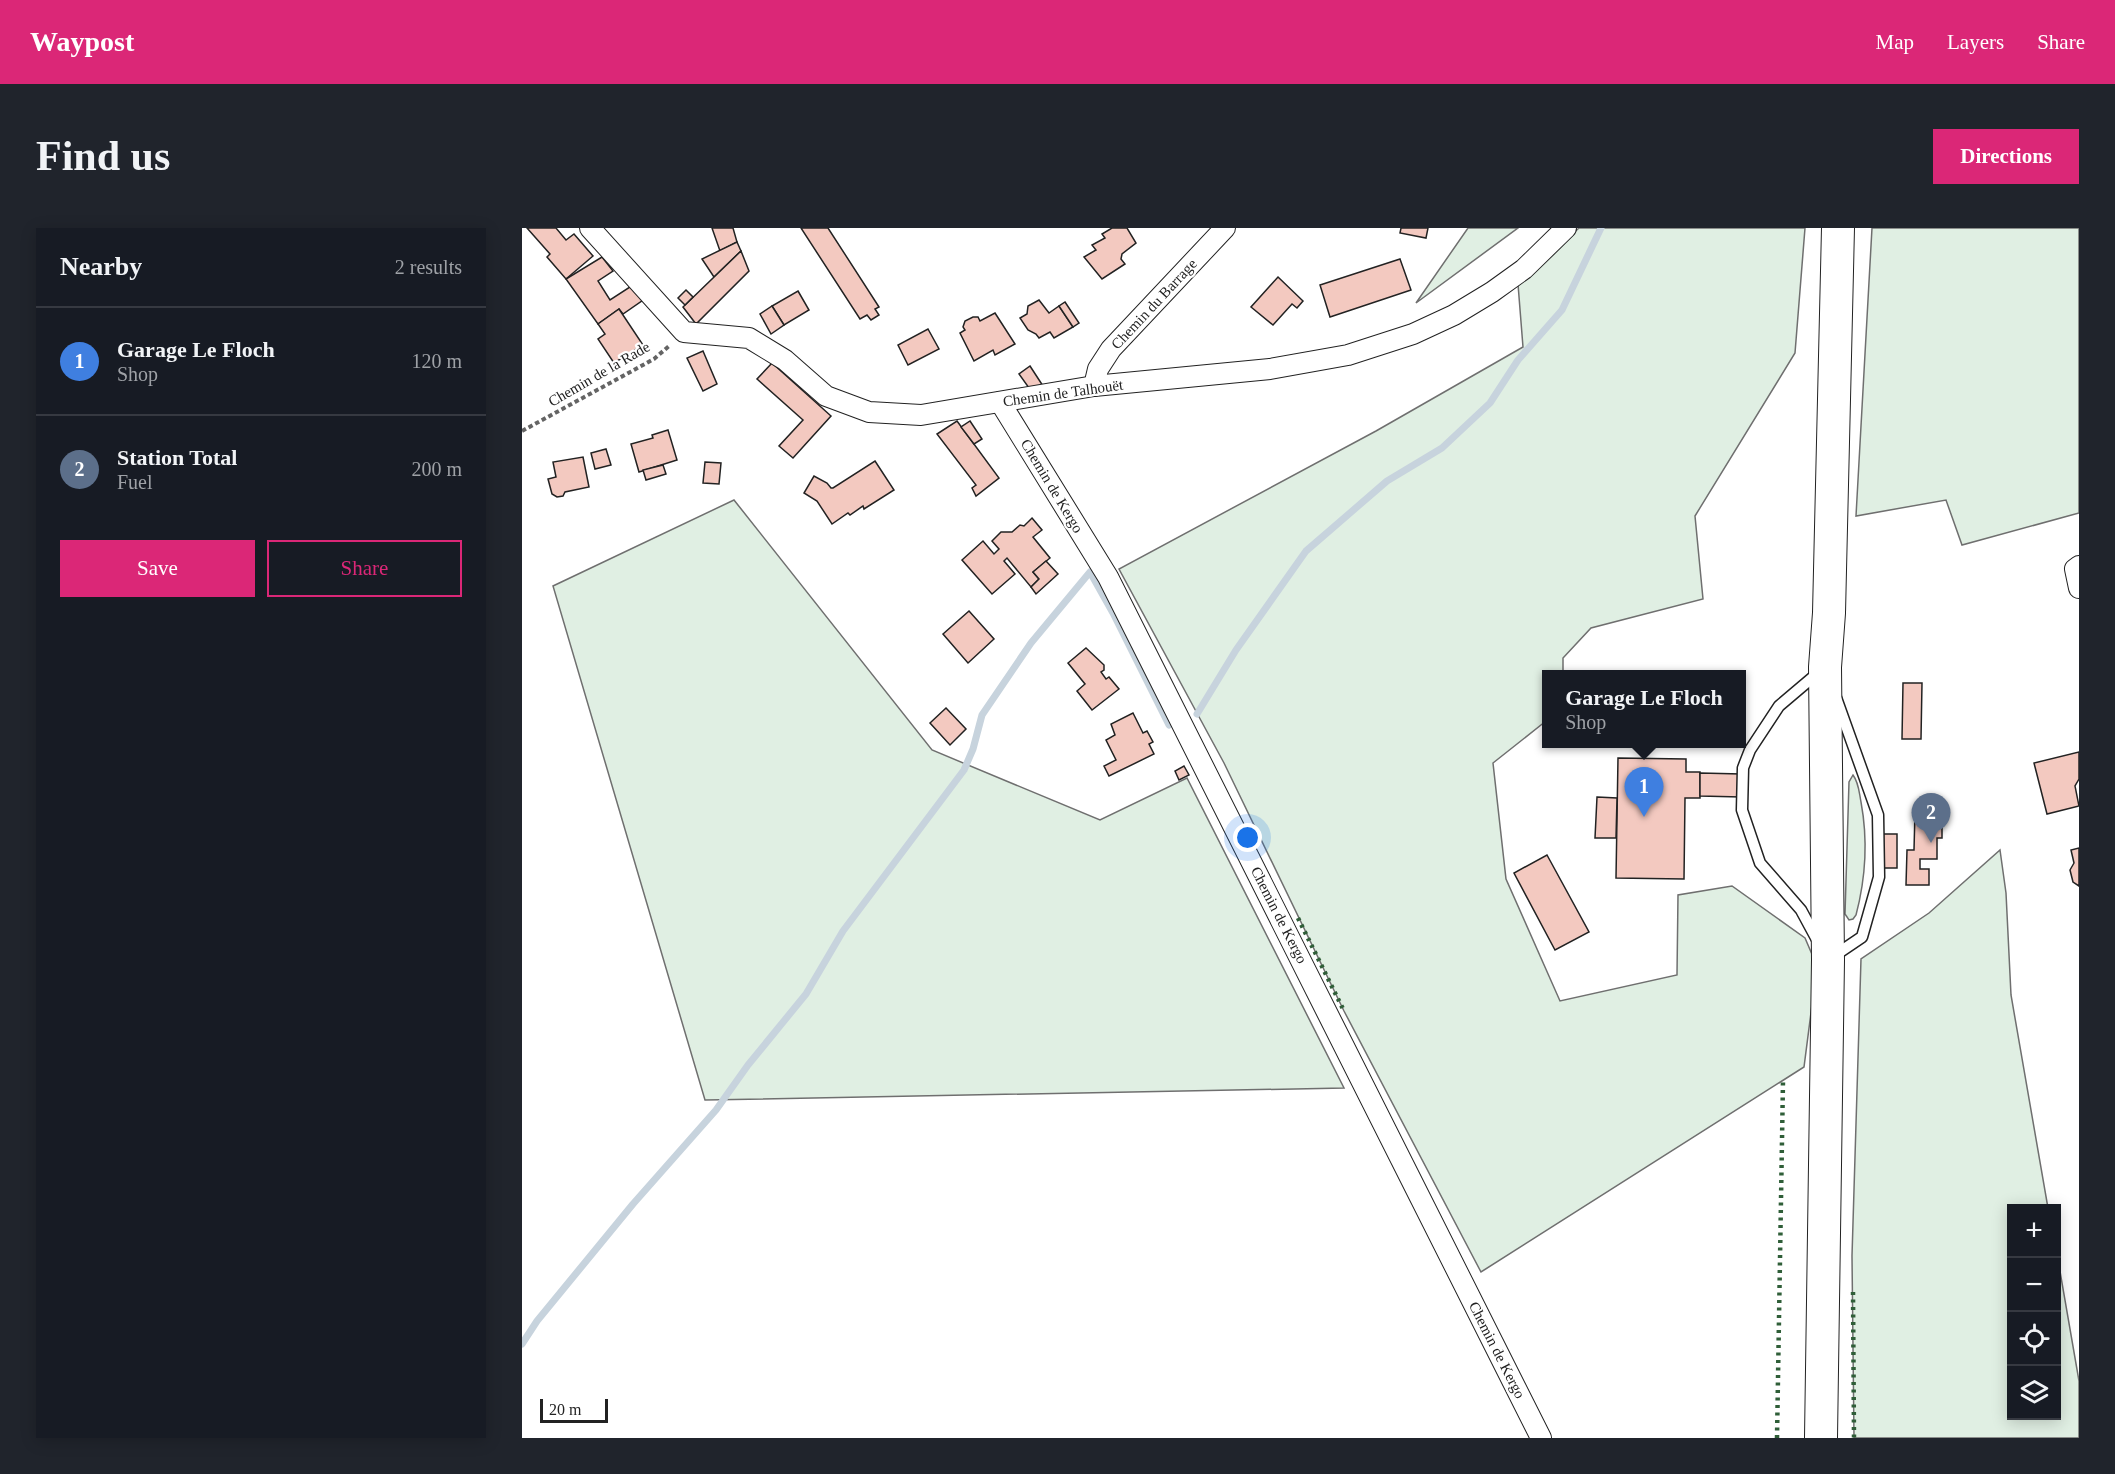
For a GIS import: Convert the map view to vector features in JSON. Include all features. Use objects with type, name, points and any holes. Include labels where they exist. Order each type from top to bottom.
[{"type":"main road","points":[[1821,1438],[1828,960],[1825,668],[1838,228]]},
{"type":"street","points":[[590,228],[684,332]]},
{"type":"street","name":"Chemin du Barrage","points":[[1094,386],[1098,369],[1111,349],[1225,228]]},
{"type":"street","name":"Chemin de Talhouët","points":[[684,332],[749,338],[785,360],[826,396],[869,412],[921,415],[1094,386],[1270,369],[1348,355],[1413,333],[1454,315],[1492,292],[1542,253],[1566,228]]},
{"type":"street","name":"Chemin de Kergo","points":[[1000,402],[1108,577],[1541,1438]]},
{"type":"street","points":[[2079,566],[2074,569],[2079,588]]},
{"type":"lane","points":[[1825,668],[1878,815],[1880,877],[1862,937],[1828,960],[1800,910],[1760,863],[1742,810],[1743,768],[1750,750],[1779,706],[1825,668]]},
{"type":"path","name":"Chemin de la Rade","points":[[522,431],[654,359],[684,332]]},
{"type":"green space","points":[[1468,228],[1518,228],[1416,303]]},
{"type":"green space","points":[[1579,228],[1805,228],[1795,353],[1695,516],[1703,599],[1591,628],[1563,658],[1563,670],[1542,670],[1542,724],[1493,763],[1506,879],[1560,1001],[1677,975],[1678,895],[1732,886],[1805,938],[1817,966],[1804,1067],[1481,1272],[1344,1011],[1224,763],[1119,569],[1376,431],[1523,347],[1518,284]]},
{"type":"green space","points":[[1872,228],[2079,228],[2079,513],[1962,545],[1946,500],[1856,516]]},
{"type":"green space","points":[[734,500],[932,750],[1100,820],[1187,778],[1344,1088],[705,1100],[553,586]]},
{"type":"green space","points":[[1853,775],[1859,788],[1865,830],[1865,858],[1856,915],[1849,920],[1845,914],[1849,782]]},
{"type":"green space","points":[[2000,850],[2006,893],[2011,995],[2047,1204],[2007,1204],[2007,1420],[2061,1420],[2061,1277],[2079,1381],[2079,1438],[1854,1438],[1852,1256],[1861,959],[1929,913]]},
{"type":"building","points":[[527,228],[556,228],[566,240],[574,234],[593,256],[566,279],[547,257],[550,254]]},
{"type":"building","points":[[712,228],[733,228],[737,242],[720,251]]},
{"type":"building","points":[[801,228],[828,228],[879,307],[875,309],[879,315],[871,320],[867,315],[860,319]]},
{"type":"building","points":[[1112,228],[1127,228],[1136,243],[1122,254],[1121,259],[1125,264],[1102,279],[1084,257],[1096,250],[1092,245],[1105,238],[1102,234]]},
{"type":"building","points":[[1401,228],[1428,228],[1426,238],[1400,233]]},
{"type":"building","points":[[737,242],[741,251],[714,277],[702,259]]},
{"type":"building","points":[[741,251],[749,271],[696,324],[683,307]]},
{"type":"building","points":[[602,257],[613,271],[598,281],[610,300],[636,283],[646,298],[623,314],[619,309],[598,324],[566,279]]},
{"type":"building","points":[[1400,259],[1411,290],[1330,317],[1320,285]]},
{"type":"building","points":[[1278,277],[1303,301],[1297,308],[1292,304],[1273,325],[1251,307]]},
{"type":"building","points":[[686,290],[693,297],[685,305],[678,298]]},
{"type":"building","points":[[798,291],[809,310],[784,325],[772,306]]},
{"type":"building","points":[[1039,300],[1049,313],[1059,306],[1073,327],[1054,338],[1050,332],[1039,338],[1028,330],[1020,318],[1027,314],[1028,306]]},
{"type":"building","points":[[1065,302],[1079,323],[1073,327],[1059,306]]},
{"type":"building","points":[[772,306],[784,325],[771,334],[760,314]]},
{"type":"building","points":[[619,309],[643,345],[614,363],[598,339],[605,334],[598,324]]},
{"type":"building","points":[[995,313],[1015,344],[995,355],[993,350],[974,361],[960,333],[965,330],[963,327],[965,321],[978,317],[980,321]]},
{"type":"building","points":[[928,329],[939,349],[908,365],[898,345]]},
{"type":"building","points":[[703,351],[717,384],[703,391],[687,358]]},
{"type":"building","points":[[772,363],[831,416],[793,458],[779,446],[803,420],[757,379]]},
{"type":"building","points":[[1030,366],[1043,386],[1029,388],[1019,374]]},
{"type":"building","points":[[957,421],[999,478],[976,496],[972,488],[976,485],[937,434]]},
{"type":"building","points":[[970,421],[982,439],[974,444],[961,427]]},
{"type":"building","points":[[668,430],[677,460],[639,472],[631,444],[653,438],[652,435]]},
{"type":"building","points":[[606,449],[611,465],[595,469],[591,453]]},
{"type":"building","points":[[583,457],[589,487],[565,492],[563,496],[557,497],[552,494],[548,479],[556,477],[553,462]]},
{"type":"building","points":[[875,461],[894,490],[864,509],[863,506],[850,515],[848,513],[832,524],[817,501],[804,493],[814,476],[833,488]]},
{"type":"building","points":[[705,462],[721,463],[719,484],[703,483]]},
{"type":"building","points":[[663,465],[666,474],[646,480],[643,470]]},
{"type":"building","points":[[1032,518],[1042,530],[1033,537],[1050,558],[1033,572],[1039,579],[1031,587],[1007,558],[1004,561],[1015,574],[992,594],[962,560],[983,541],[994,554],[999,549],[992,541],[1001,532],[1012,532],[1020,525],[1024,526]]},
{"type":"building","points":[[1046,561],[1058,574],[1036,594],[1031,587],[1039,579],[1033,572]]},
{"type":"building","points":[[969,611],[994,639],[968,663],[943,634]]},
{"type":"building","points":[[1086,648],[1104,665],[1104,670],[1101,672],[1106,679],[1109,677],[1119,689],[1092,710],[1077,691],[1085,684],[1068,663]]},
{"type":"building","points":[[1903,683],[1922,683],[1921,739],[1902,739]]},
{"type":"building","points":[[946,708],[966,729],[950,745],[930,723]]},
{"type":"building","points":[[1133,713],[1143,733],[1147,731],[1153,742],[1149,744],[1154,754],[1109,776],[1104,766],[1116,760],[1106,740],[1115,735],[1111,724]]},
{"type":"building","points":[[2079,752],[2079,779],[2075,786],[2079,806],[2047,814],[2034,763]]},
{"type":"building","points":[[1618,758],[1686,759],[1686,772],[1700,772],[1700,798],[1685,798],[1684,879],[1616,878]]},
{"type":"building","points":[[1184,766],[1189,775],[1179,780],[1175,771]]},
{"type":"building","points":[[1700,773],[1741,774],[1741,797],[1700,796]]},
{"type":"building","points":[[1597,797],[1617,798],[1616,838],[1595,838]]},
{"type":"building","points":[[1915,812],[1942,812],[1942,838],[1937,838],[1937,859],[1920,859],[1920,869],[1929,869],[1929,885],[1906,885],[1907,850],[1914,850]]},
{"type":"building","points":[[1874,834],[1897,834],[1897,868],[1874,868]]},
{"type":"building","points":[[2079,848],[2079,886],[2073,882],[2070,870],[2074,863],[2071,850]]},
{"type":"building","points":[[1547,855],[1589,932],[1555,950],[1514,873]]},
{"type":"waterway","points":[[1197,714],[1236,650],[1306,551],[1387,481],[1442,448],[1490,403],[1518,360],[1562,310],[1601,228]]},
{"type":"waterway","points":[[522,1344],[537,1321],[633,1204],[716,1110],[748,1065],[806,994],[843,931],[964,770],[973,749],[982,715],[1031,643],[1090,572],[1169,725]]},
{"type":"hedge","points":[[1298,918],[1344,1011]]},
{"type":"hedge","points":[[1777,1438],[1783,1081]]},
{"type":"hedge","points":[[1853,1292],[1854,1438]]},
{"type":"place","name":"Garage Le Floch","points":[[1644,817]]},
{"type":"place","name":"Station Total","points":[[1931,843]]}]
